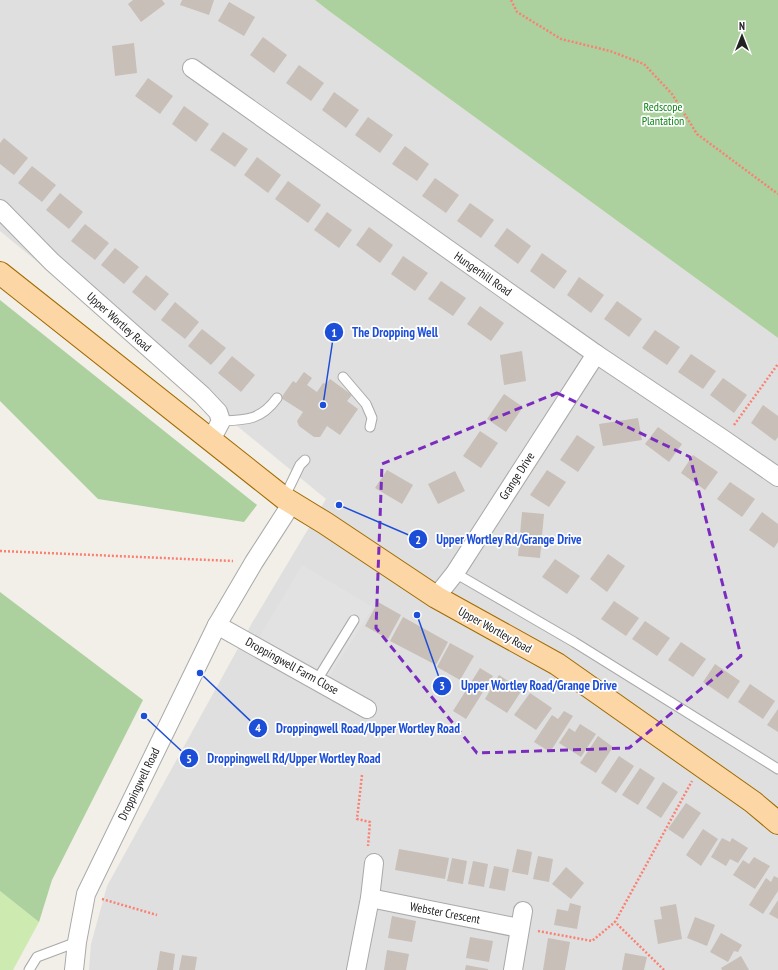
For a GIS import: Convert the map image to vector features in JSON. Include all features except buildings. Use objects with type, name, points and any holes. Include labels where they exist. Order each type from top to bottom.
[{"type":"main road","name":"Upper Wortley Road","points":[[0,273],[216,431],[288,500],[436,597],[557,664],[753,802],[778,823]]},
{"type":"street","name":"Hungerhill Road","points":[[192,68],[596,354],[778,477]]},
{"type":"street","name":"Upper Wortley Road","points":[[0,208],[52,262],[202,395],[218,412],[216,431]]},
{"type":"street","name":"Grange Drive","points":[[436,597],[455,573],[596,354]]},
{"type":"street","name":"Droppingwell Road","points":[[74,970],[77,942],[86,894],[217,625],[288,500]]},
{"type":"street","name":"Droppingwell Farm Close","points":[[217,625],[367,709]]},
{"type":"street","points":[[356,970],[370,898],[374,863]]},
{"type":"street","name":"Webster Crescent","points":[[370,898],[521,919]]},
{"type":"street","points":[[513,970],[521,919]]},
{"type":"lane","points":[[343,377],[366,404],[372,418],[370,427]]},
{"type":"lane","points":[[216,431],[242,420],[256,417],[270,408],[277,398]]},
{"type":"lane","points":[[288,500],[300,465],[305,460]]},
{"type":"lane","points":[[455,573],[574,642],[778,769]]},
{"type":"lane","points":[[317,680],[354,620]]},
{"type":"lane","points":[[30,970],[37,957],[77,942]]},
{"type":"path","points":[[511,0],[517,12],[561,39],[610,50],[644,64],[672,94],[697,134],[778,194]]},
{"type":"path","points":[[723,439],[778,364]]},
{"type":"path","points":[[0,551],[254,562]]},
{"type":"path","points":[[521,919],[592,941],[616,922],[700,765]]},
{"type":"path","points":[[362,775],[357,819],[370,822],[367,857],[374,863]]},
{"type":"path","points":[[86,894],[157,915]]},
{"type":"path","points":[[616,922],[664,970]]},
{"type":"highlighted area","points":[[557,393],[690,457],[741,656],[629,748],[477,753],[376,628],[382,464]]},
{"type":"shaded area","points":[[0,0],[315,0],[778,338],[778,970],[89,970],[91,944],[107,886],[252,623],[326,499],[0,231]]},
{"type":"shaded area","points":[[302,565],[373,607],[330,676],[258,639]]},
{"type":"green space","name":"Redscope Plantation","points":[[315,0],[778,0],[778,338],[329,11]]},
{"type":"green space","points":[[0,300],[257,505],[244,522],[98,499],[0,401]]},
{"type":"green space","points":[[0,592],[143,700],[52,880],[39,922],[0,891]]},
{"type":"green space","points":[[0,891],[39,922],[13,970],[0,970]]},
{"type":"place","name":"The Dropping Well","points":[[323,405]]},
{"type":"place","name":"Upper Wortley Rd/Grange Drive","points":[[339,505]]},
{"type":"place","name":"Upper Wortley Road/Grange Drive","points":[[417,615]]},
{"type":"place","name":"Droppingwell Road/Upper Wortley Road","points":[[200,673]]},
{"type":"place","name":"Droppingwell Rd/Upper Wortley Road","points":[[144,716]]}]
